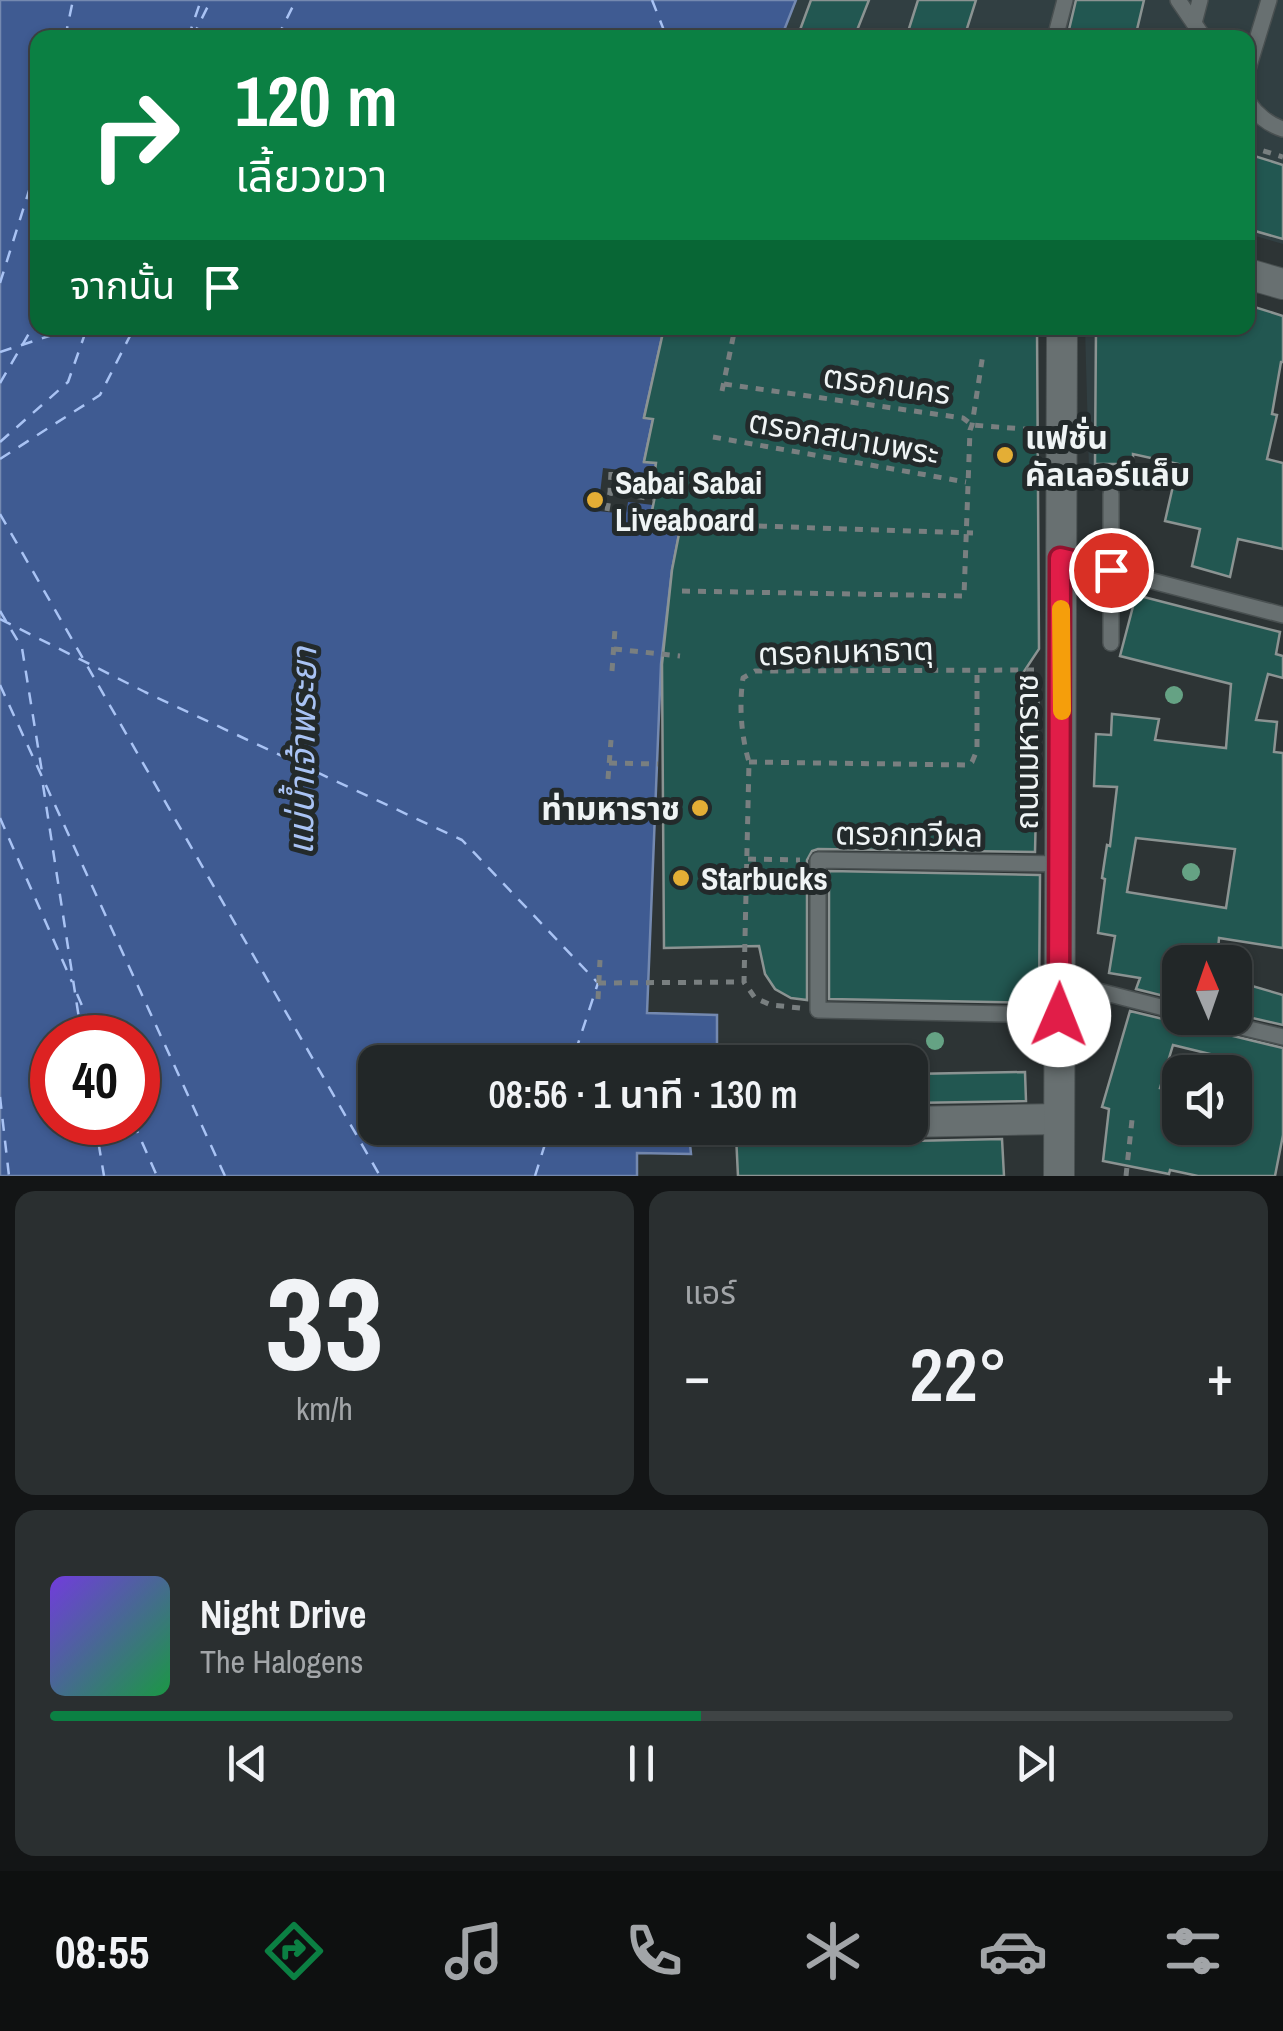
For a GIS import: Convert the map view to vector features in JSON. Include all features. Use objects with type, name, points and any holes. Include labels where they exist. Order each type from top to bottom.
[{"type":"street","points":[[1255,276],[1283,284]]},
{"type":"street","name":"ถนนมหาราช","points":[[1058,1176],[1062,335]]},
{"type":"street","points":[[928,1122],[1060,1119]]},
{"type":"lane","points":[[1057,30],[1064,0]]},
{"type":"lane","points":[[1178,0],[1199,30]]},
{"type":"lane","points":[[1194,23],[1200,0]]},
{"type":"lane","points":[[1255,46],[1269,0]]},
{"type":"lane","points":[[1255,112],[1283,129]]},
{"type":"lane","points":[[1111,494],[1111,643]]},
{"type":"lane","points":[[1060,558],[1283,614]]},
{"type":"lane","name":"ตรอกทวีผล","points":[[818,1010],[818,860],[1060,864]]},
{"type":"lane","points":[[1060,981],[1162,1007]]},
{"type":"lane","points":[[818,1010],[1059,1015]]},
{"type":"lane","points":[[1252,1030],[1283,1037]]},
{"type":"path","points":[[1255,148],[1283,156]]},
{"type":"path","name":"ตรอกนคร","points":[[734,335],[723,387],[963,418],[972,425],[1042,430]]},
{"type":"path","points":[[682,591],[964,596],[970,430],[984,353]]},
{"type":"path","name":"ตรอกสนามพระ","points":[[713,437],[966,482]]},
{"type":"path","points":[[607,510],[611,472]]},
{"type":"path","points":[[610,493],[654,498]]},
{"type":"path","points":[[695,524],[969,532]]},
{"type":"path","points":[[612,672],[615,628]]},
{"type":"path","points":[[614,649],[680,656]]},
{"type":"path","name":"ตรอกมหาธาตุ","points":[[749,762],[968,765],[977,750],[977,670]]},
{"type":"path","name":"ตรอกมหาธาตุ","points":[[748,859],[749,762],[742,718],[742,682],[747,674],[1062,671]]},
{"type":"path","points":[[608,779],[610,740]]},
{"type":"path","points":[[609,763],[658,764]]},
{"type":"path","points":[[748,859],[744,982],[755,998],[771,1005],[818,1010]]},
{"type":"path","name":"ตรอกทวีผล","points":[[748,859],[818,860]]},
{"type":"path","points":[[598,999],[600,960]]},
{"type":"path","points":[[598,983],[744,982]]},
{"type":"path","points":[[1126,1176],[1132,1120]]},
{"type":"shaded area","points":[[796,0],[1283,0],[1283,244],[1255,236],[1255,30],[784,30]]},
{"type":"shaded area","points":[[1085,335],[1136,335],[1134,470],[1089,470]]},
{"type":"water","name":"แม่น้ำเจ้าพระยา","points":[[0,0],[796,0],[784,30],[30,30],[30,335],[662,335],[644,417],[653,419],[644,461],[656,463],[653,484],[657,486],[651,516],[681,524],[661,664],[647,1013],[717,1015],[717,1045],[358,1045],[358,1145],[690,1145],[691,1154],[637,1153],[637,1176],[0,1176]]},
{"type":"pier","points":[[603,468],[630,471],[628,487],[656,489],[653,505],[628,502],[626,514],[598,511]]},
{"type":"building","points":[[811,0],[869,0],[857,30],[800,30]]},
{"type":"building","points":[[918,0],[976,0],[967,30],[909,30]]},
{"type":"building","points":[[1076,0],[1144,0],[1137,30],[1069,30]]},
{"type":"building","points":[[1255,156],[1283,165],[1283,239],[1255,231]]},
{"type":"building","points":[[1255,307],[1283,316],[1283,362],[1267,459],[1283,463],[1283,549],[1238,539],[1230,577],[1192,566],[1200,529],[1165,521],[1178,464],[1133,454],[1133,464],[1095,464],[1096,335],[1255,335]]},
{"type":"building","points":[[662,335],[1037,335],[1039,649],[1019,679],[1039,679],[1035,852],[812,851],[807,860],[807,1000],[791,998],[775,989],[765,974],[759,946],[664,948],[662,664],[681,524],[651,516],[657,486],[653,485],[656,463],[644,462],[653,419],[644,418]]},
{"type":"building","points":[[1136,595],[1280,632],[1276,654],[1283,656],[1283,678],[1268,674],[1256,720],[1277,722],[1274,752],[1283,753],[1283,948],[1219,938],[1218,945],[1162,945],[1162,996],[1136,989],[1140,978],[1109,973],[1115,936],[1098,933],[1105,879],[1102,878],[1117,787],[1094,786],[1096,734],[1111,735],[1112,714],[1159,719],[1155,740],[1226,748],[1231,684],[1120,656]],"holes":[[[1136,838],[1235,849],[1226,908],[1127,892]]]},
{"type":"building","points":[[829,871],[1040,875],[1039,1003],[829,999]]},
{"type":"building","points":[[1252,986],[1283,995],[1283,1025],[1252,1018]]},
{"type":"building","points":[[1130,1011],[1162,1019],[1162,1035],[1229,1035],[1283,1048],[1283,1135],[1275,1176],[1198,1176],[1170,1170],[1169,1174],[1103,1161],[1109,1109],[1102,1107]]},
{"type":"building","points":[[1025,1072],[1026,1101],[928,1103],[928,1074]]},
{"type":"building","points":[[1002,1139],[1004,1176],[738,1176],[736,1145],[928,1145],[928,1141]]},
{"type":"ferry route","points":[[67,30],[73,0]]},
{"type":"ferry route","points":[[191,30],[201,0]]},
{"type":"ferry route","points":[[196,30],[211,0]]},
{"type":"ferry route","points":[[281,30],[296,0]]},
{"type":"ferry route","points":[[652,0],[664,30]]},
{"type":"ferry route","points":[[0,283],[30,187]]},
{"type":"ferry route","points":[[0,383],[30,332]]},
{"type":"ferry route","points":[[0,352],[52,335]]},
{"type":"ferry route","points":[[0,442],[68,382],[85,335]]},
{"type":"ferry route","points":[[0,459],[100,395],[130,335]]},
{"type":"ferry route","points":[[0,514],[380,1176]]},
{"type":"ferry route","points":[[0,611],[22,648],[42,772]]},
{"type":"ferry route","points":[[0,619],[145,692],[462,840],[598,983],[578,1045]]},
{"type":"ferry route","points":[[0,685],[225,1176]]},
{"type":"ferry route","points":[[43,785],[78,1015]]},
{"type":"ferry route","points":[[0,818],[72,982]]},
{"type":"ferry route","points":[[77,994],[86,1015]]},
{"type":"ferry route","points":[[0,1097],[9,1176]]},
{"type":"ferry route","points":[[99,1145],[104,1176]]},
{"type":"ferry route","points":[[143,1145],[157,1176]]},
{"type":"ferry route","points":[[535,1176],[545,1145]]},
{"type":"slow traffic","points":[[1061,609],[1062,711]]},
{"type":"place","name":"แฟชั่น คัลเลอร์แล็บ","points":[[1005,455]]},
{"type":"place","name":"Sabai Sabai Liveaboard","points":[[595,500]]},
{"type":"place","name":"ท่ามหาราช","points":[[700,808]]},
{"type":"place","name":"Starbucks","points":[[681,878]]},
{"type":"route","points":[[1059,1015],[1060,558],[1111,570]]}]
